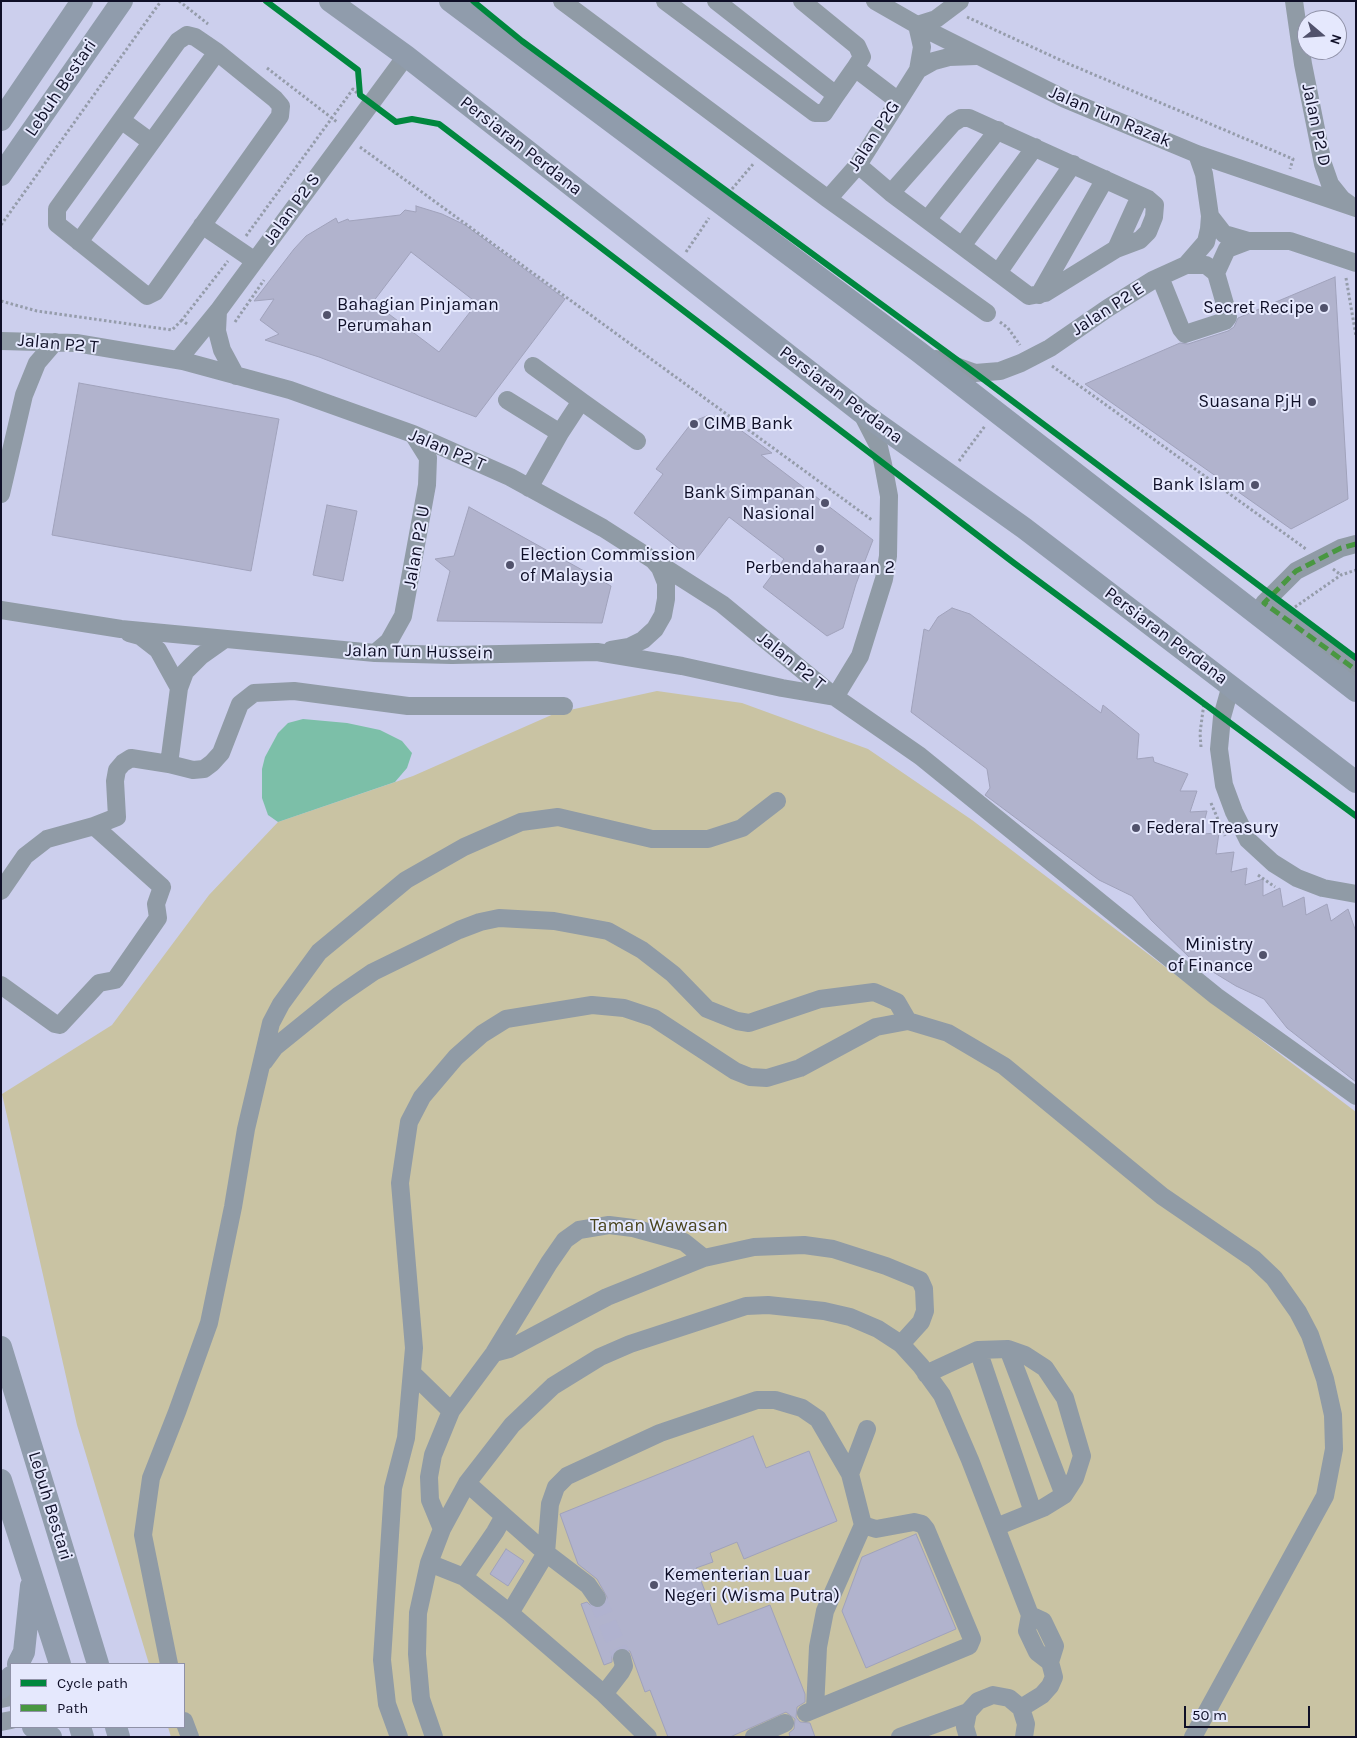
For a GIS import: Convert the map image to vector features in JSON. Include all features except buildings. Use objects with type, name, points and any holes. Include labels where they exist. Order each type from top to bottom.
[{"type":"main road","name":"Lebuh Bestari","points":[[1,120],[82,1]]},
{"type":"main road","name":"Lebuh Bestari","points":[[1,175],[122,1]]},
{"type":"main road","name":"Persiaran Perdana","points":[[330,1],[406,56],[861,412],[1024,528],[1356,782]]},
{"type":"main road","points":[[450,1],[727,195],[919,352],[1356,690]]},
{"type":"main road","name":"Lebuh Bestari","points":[[1,1347],[98,1663]]},
{"type":"main road","points":[[1,1480],[60,1663]]},
{"type":"main road","points":[[18,1663],[24,1652],[32,1578]]},
{"type":"main road","points":[[1,1688],[10,1678]]},
{"type":"main road","points":[[36,1728],[51,1737]]},
{"type":"street","points":[[562,1],[828,199],[987,313]]},
{"type":"street","points":[[665,1],[815,113],[824,113],[862,57],[857,46],[802,1]]},
{"type":"street","points":[[716,1],[836,96]]},
{"type":"street","name":"Jalan Tun Razak","points":[[875,1],[917,25],[1065,99],[1197,154],[1356,208]]},
{"type":"street","name":"Jalan P2 D","points":[[1294,1],[1303,64],[1323,164],[1330,184],[1342,199],[1356,208]]},
{"type":"street","points":[[918,70],[922,47],[917,25],[936,19],[957,5]]},
{"type":"street","points":[[186,35],[195,37],[217,52],[276,99],[281,106],[280,116],[155,292],[147,296],[57,224],[56,210],[178,41],[186,35]]},
{"type":"street","points":[[79,242],[217,52]]},
{"type":"street","name":"Jalan P2 S","points":[[178,360],[218,311],[346,136],[366,99],[406,56]]},
{"type":"street","points":[[918,70],[934,61],[949,56],[981,57]]},
{"type":"street","points":[[855,68],[897,100]]},
{"type":"street","name":"Jalan P2G","points":[[828,199],[858,165],[897,100],[918,70]]},
{"type":"street","points":[[858,165],[892,193],[927,220],[1029,296],[1039,296],[1116,249],[1140,240],[1148,232],[1154,217],[1154,205],[1140,196],[977,120],[961,118],[954,123],[892,193]]},
{"type":"street","points":[[121,120],[151,142]]},
{"type":"street","points":[[927,220],[998,130]]},
{"type":"street","points":[[962,246],[1035,147]]},
{"type":"street","name":"Jalan P2 E","points":[[919,352],[975,373],[1000,371],[1021,363],[1050,348],[1108,308],[1160,277],[1186,265],[1206,242],[1210,216],[1204,174],[1197,154]]},
{"type":"street","points":[[998,273],[1073,164]]},
{"type":"street","points":[[1039,296],[1105,179]]},
{"type":"street","points":[[1210,216],[1224,234],[1248,241],[1290,241],[1350,261]]},
{"type":"street","points":[[202,225],[255,261]]},
{"type":"street","points":[[1216,273],[1227,249],[1248,241]]},
{"type":"street","points":[[1160,277],[1181,329],[1185,334],[1225,321],[1228,317],[1216,273],[1206,265],[1186,265]]},
{"type":"street","points":[[218,311],[217,331],[222,350],[236,376]]},
{"type":"street","name":"Jalan P2 T","points":[[3,338],[76,343],[178,360],[290,390],[413,434],[529,488],[603,528],[722,604],[835,697],[920,756],[1216,996],[1356,1096]]},
{"type":"street","points":[[1,494],[5,460],[24,395],[38,363],[55,342]]},
{"type":"street","points":[[533,366],[636,441]]},
{"type":"street","points":[[507,400],[560,433]]},
{"type":"street","points":[[529,488],[560,433],[581,401]]},
{"type":"street","points":[[835,697],[860,656],[884,579],[889,533],[889,496],[883,464],[878,447],[861,412]]},
{"type":"street","name":"Jalan P2 U","points":[[375,653],[389,641],[403,616],[428,485],[428,458],[413,434]]},
{"type":"street","points":[[1356,544],[1319,559],[1296,571],[1264,603],[1356,670]]},
{"type":"street","points":[[597,652],[629,647],[643,640],[655,629],[663,615],[666,583],[660,568],[650,557]]},
{"type":"street","name":"Jalan Tun Hussein","points":[[3,607],[108,627],[375,653],[452,655],[597,652],[682,666],[782,688],[835,697]]},
{"type":"street","points":[[108,627],[140,636],[158,650],[179,688]]},
{"type":"street","points":[[169,764],[179,688],[185,672],[201,656],[225,639]]},
{"type":"street","points":[[1230,685],[1222,717],[1219,749],[1224,785],[1234,812],[1248,840],[1273,863],[1297,878],[1323,888],[1356,894]]},
{"type":"street","points":[[1,891],[25,856],[35,846],[47,839],[94,826],[117,817],[115,781],[117,770],[131,758],[193,770],[204,769],[212,763],[221,753],[240,704],[254,694],[294,691],[408,706],[564,706]]},
{"type":"street","points":[[169,1663],[143,1535],[151,1478],[178,1412],[209,1323],[233,1207],[246,1129],[271,1022],[281,1004],[319,952],[406,880],[464,847],[521,822],[558,816],[652,839],[708,839],[742,828],[777,800]]},
{"type":"street","points":[[1,985],[55,1024],[60,1025],[99,984],[115,980],[158,918],[156,904],[162,887],[94,826]]},
{"type":"street","points":[[260,1068],[275,1047],[338,996],[373,972],[459,930],[480,922],[499,918],[554,921],[608,931],[642,950],[673,974],[707,1009],[737,1021],[749,1022],[820,999],[874,992],[897,1002],[908,1021]]},
{"type":"street","points":[[399,1737],[387,1704],[382,1660],[393,1488],[406,1438],[414,1348],[400,1183],[409,1122],[422,1097],[456,1056],[482,1034],[506,1019],[592,1005],[624,1008],[654,1018],[735,1071],[750,1077],[767,1078],[800,1068],[876,1027],[908,1021],[948,1033],[1004,1066],[1162,1196],[1254,1259],[1274,1278],[1298,1312],[1310,1335],[1325,1379],[1333,1415],[1334,1449],[1325,1496],[1193,1737]]},
{"type":"street","points":[[442,1529],[430,1500],[429,1477],[433,1455],[451,1411],[494,1353],[549,1263],[566,1240],[579,1230],[609,1225],[633,1228],[684,1242],[704,1258]]},
{"type":"street","points":[[494,1353],[509,1349],[607,1297],[704,1258],[754,1247],[804,1245],[833,1249],[920,1280],[924,1289],[925,1311],[921,1322],[901,1344]]},
{"type":"street","points":[[434,1737],[421,1699],[417,1654],[418,1613],[429,1563],[442,1529],[467,1483],[512,1425],[553,1386],[600,1358],[630,1344],[746,1306],[768,1305],[824,1311],[850,1318],[878,1329],[901,1344],[942,1396],[1030,1615],[1027,1631],[1037,1652],[1050,1662],[1054,1677],[1050,1686],[1021,1708]]},
{"type":"street","points":[[926,1374],[978,1350],[1008,1349],[1025,1355],[1045,1368],[1064,1398],[1082,1456],[1075,1478],[1064,1495],[1033,1512],[996,1527]]},
{"type":"street","points":[[1008,1349],[1064,1495]]},
{"type":"street","points":[[978,1350],[1033,1512]]},
{"type":"street","points":[[412,1373],[451,1411]]},
{"type":"street","points":[[510,1613],[546,1553],[550,1504],[556,1487],[567,1476],[660,1433],[757,1400],[775,1400],[792,1404],[802,1408],[818,1419],[850,1474],[864,1525],[825,1611],[818,1647],[810,1711],[972,1643],[926,1528],[922,1524],[914,1522],[876,1529],[864,1525]]},
{"type":"street","points":[[850,1474],[867,1429]]},
{"type":"street","points":[[467,1483],[546,1553],[588,1585],[597,1598]]},
{"type":"street","points":[[464,1577],[504,1516]]},
{"type":"street","points":[[429,1563],[464,1577],[510,1613],[604,1694],[648,1737]]},
{"type":"street","points":[[604,1694],[621,1672],[624,1666],[622,1658]]},
{"type":"street","points":[[968,1737],[965,1728],[968,1712],[978,1700],[993,1695],[1009,1698],[1021,1708],[1026,1724],[1024,1737]]},
{"type":"street","points":[[900,1737],[968,1712]]},
{"type":"street","points":[[754,1737],[784,1723]]},
{"type":"street","points":[[185,1724],[190,1737]]},
{"type":"path","points":[[1,225],[161,1]]},
{"type":"path","points":[[957,5],[992,30],[1293,160],[1284,183]]},
{"type":"path","points":[[360,86],[366,99]]},
{"type":"path","points":[[1,301],[37,311],[172,330],[182,320],[237,249],[353,89],[366,99]]},
{"type":"path","points":[[346,136],[889,533]]},
{"type":"path","points":[[675,267],[727,195],[764,151]]},
{"type":"path","points":[[1350,261],[1356,336]]},
{"type":"path","points":[[987,313],[1008,328],[1023,350]]},
{"type":"path","points":[[182,320],[200,333]]},
{"type":"path","points":[[1044,365],[1055,367],[1341,575]]},
{"type":"path","points":[[949,475],[996,411]]},
{"type":"path","points":[[1291,610],[1341,575],[1356,570]]},
{"type":"path","points":[[1271,595],[1298,616]]},
{"type":"path","points":[[1196,698],[1222,717]]},
{"type":"green space","name":"Taman Wawasan","points":[[657,691],[742,703],[868,749],[972,820],[1356,1112],[1356,1737],[171,1737],[168,1728],[185,1728],[185,1663],[149,1663],[77,1425],[2,1094],[112,1025],[209,895],[278,822],[413,776],[556,713]]},
{"type":"shaded area","points":[[303,719],[347,723],[380,730],[402,741],[412,753],[407,768],[395,782],[278,822],[268,815],[262,798],[262,769],[265,757],[278,733],[288,723]]},
{"type":"tunnel","points":[[597,1598],[622,1658]]},
{"type":"marked path","points":[[1356,544],[1341,548],[1296,571],[1264,603],[1356,670]]},
{"type":"cycle path","points":[[266,1],[358,70],[360,95],[396,122],[412,119],[439,124],[1014,563],[1356,816]]},
{"type":"cycle path","points":[[473,1],[522,41],[975,373],[1356,658]]},
{"type":"place","name":"Secret Recipe","points":[[1324,308]]},
{"type":"place","name":"Bahagian Pinjaman Perumahan","points":[[327,315]]},
{"type":"place","name":"Suasana PjH","points":[[1312,402]]},
{"type":"place","name":"CIMB Bank","points":[[694,424]]},
{"type":"place","name":"Bank Islam","points":[[1255,485]]},
{"type":"place","name":"Bank Simpanan Nasional","points":[[825,503]]},
{"type":"place","name":"Perbendaharaan 2","points":[[820,549]]},
{"type":"place","name":"Election Commission of Malaysia","points":[[510,565]]},
{"type":"place","name":"Federal Treasury","points":[[1136,828]]},
{"type":"place","name":"Ministry of Finance","points":[[1263,955]]},
{"type":"place","name":"Kementerian Luar Negeri (Wisma Putra)","points":[[654,1585]]}]
